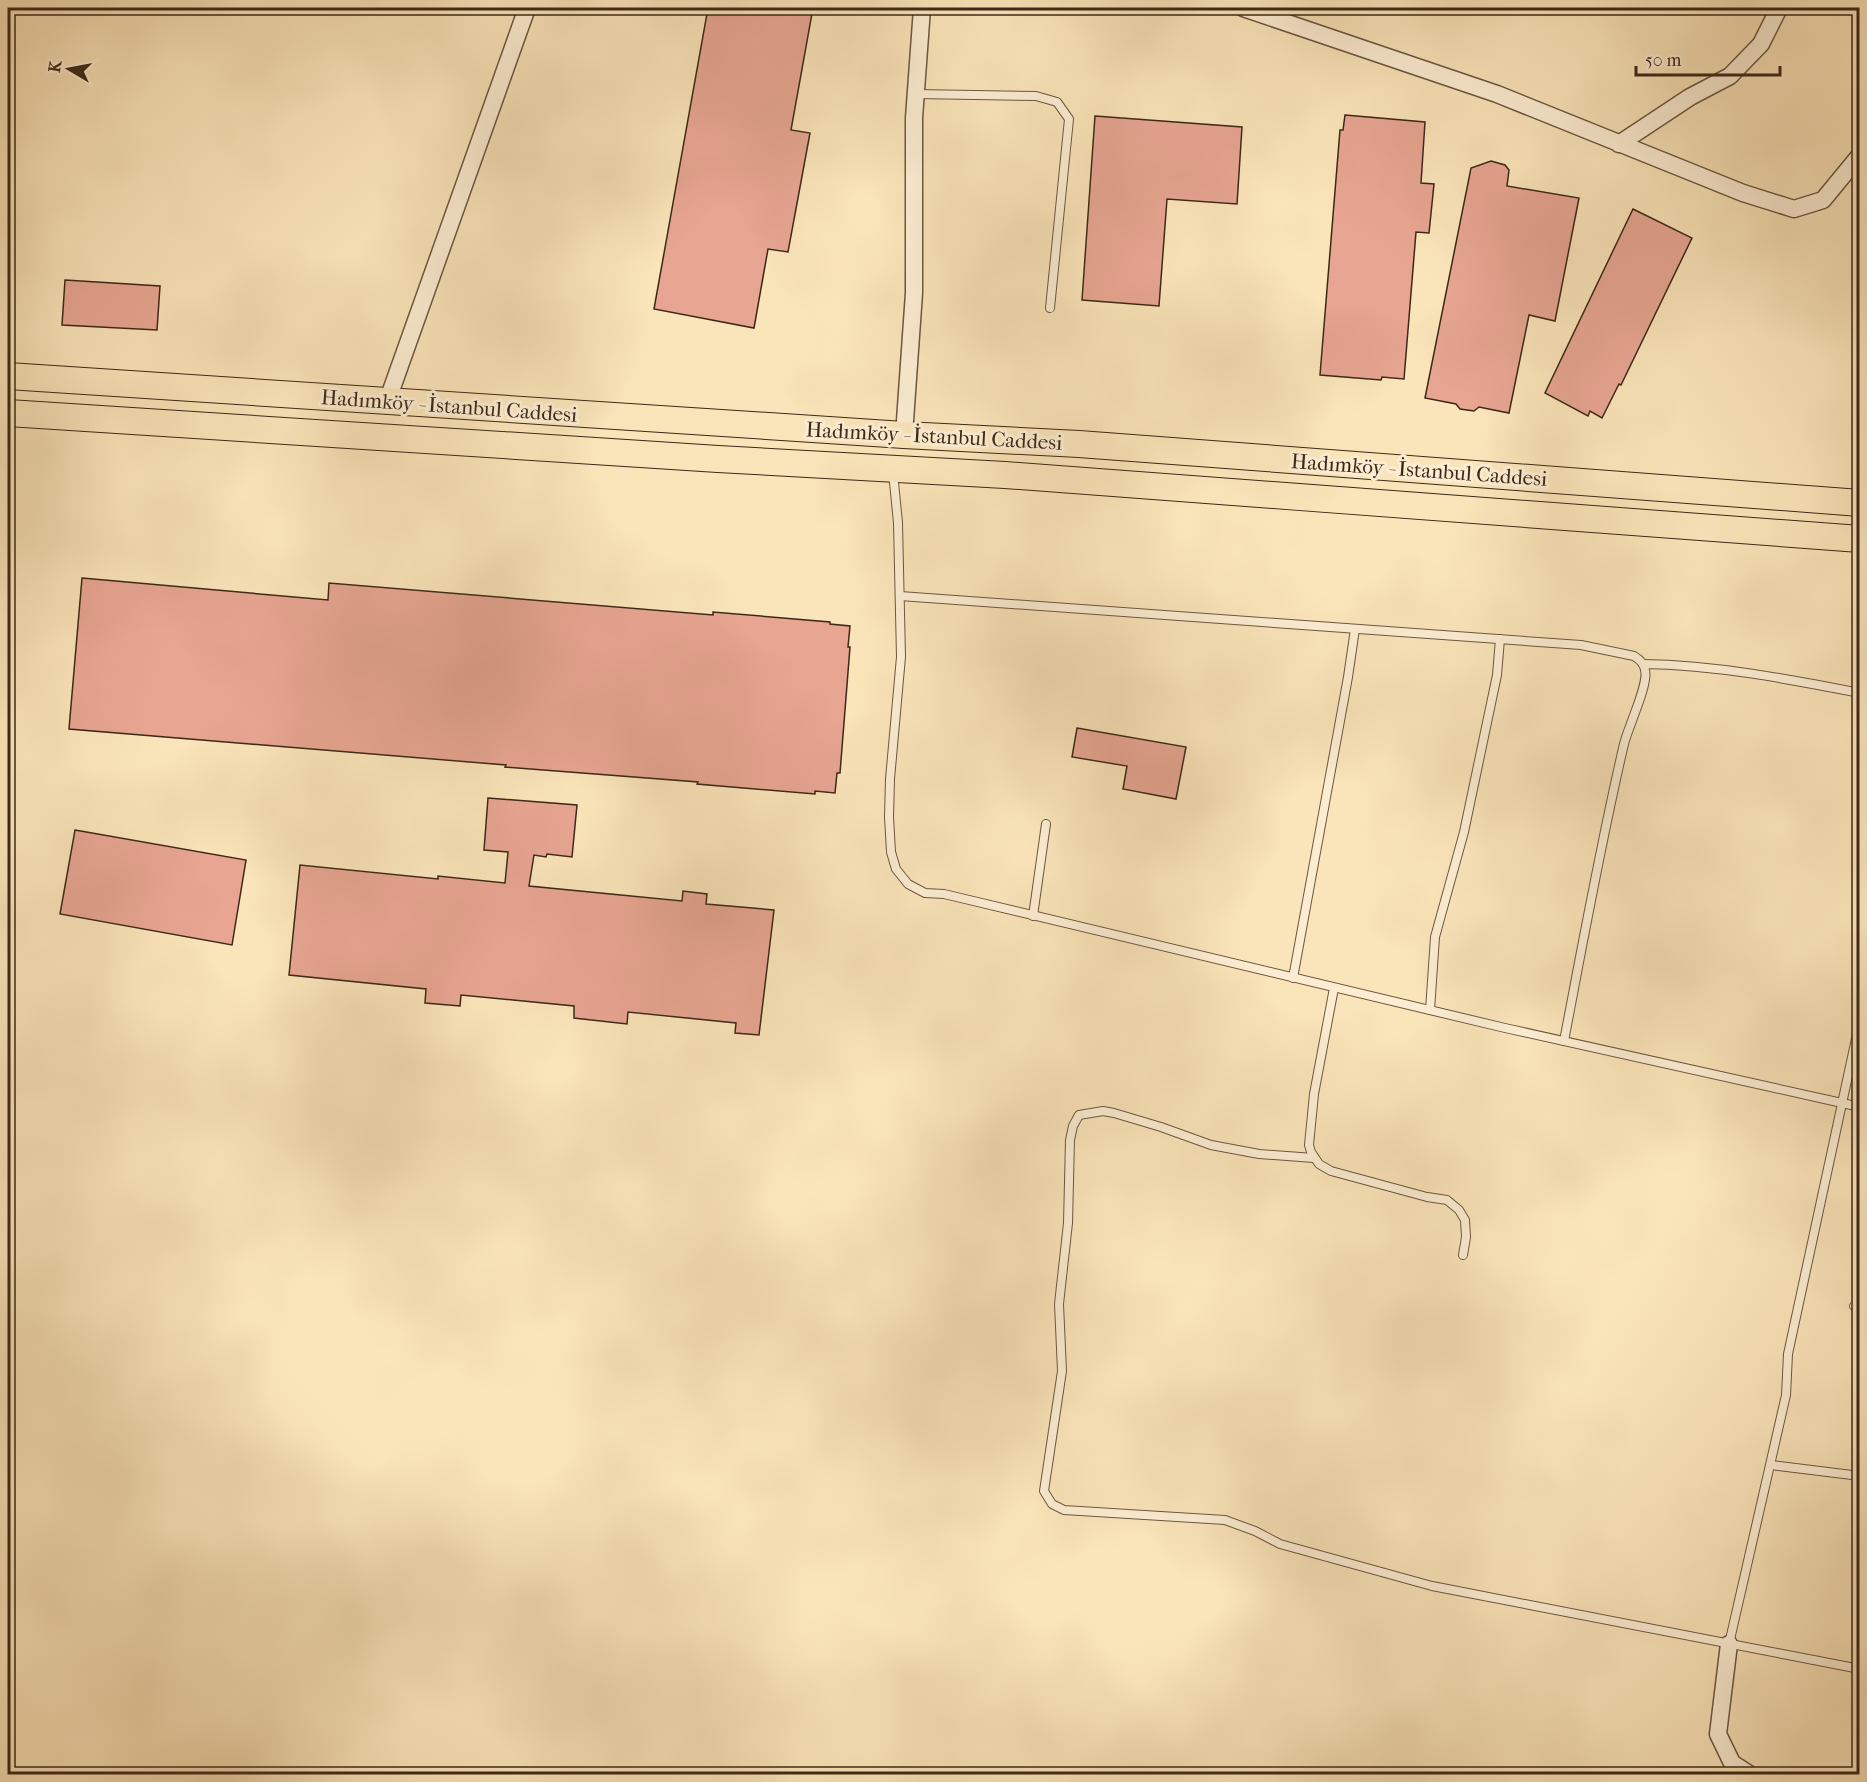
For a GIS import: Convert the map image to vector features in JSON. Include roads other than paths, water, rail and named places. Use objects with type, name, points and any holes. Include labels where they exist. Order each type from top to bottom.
[{"type":"main road","name":"Hadımköy - İstanbul Caddesi","points":[[8,376],[904,435],[1078,444],[1860,503]]},
{"type":"main road","name":"Hadımköy - İstanbul Caddesi","points":[[8,414],[1005,475],[1860,539]]},
{"type":"street","points":[[387,402],[527,8]]},
{"type":"street","points":[[904,435],[914,293],[914,118],[922,8]]},
{"type":"street","points":[[1243,8],[1497,94],[1743,193],[1794,209],[1823,200],[1860,155]]},
{"type":"street","points":[[1619,144],[1690,97],[1730,76],[1761,44],[1779,8]]},
{"type":"street","points":[[1729,1644],[1718,1734],[1732,1763],[1749,1774]]},
{"type":"lane","points":[[916,94],[1036,96],[1057,102],[1069,119],[1050,308]]},
{"type":"lane","points":[[892,469],[898,523],[901,657],[890,779],[889,817],[893,861],[902,877],[916,889],[1334,988],[1860,1107]]},
{"type":"lane","points":[[900,596],[1581,645],[1634,656],[1643,664],[1645,681],[1624,741],[1564,1041]]},
{"type":"lane","points":[[1293,978],[1355,629]]},
{"type":"lane","points":[[1430,1010],[1435,937],[1464,832],[1497,675],[1500,639]]},
{"type":"lane","points":[[1643,664],[1755,673],[1860,693]]},
{"type":"lane","points":[[1033,916],[1046,824]]},
{"type":"lane","points":[[1334,988],[1314,1095],[1309,1145],[1314,1158],[1325,1168],[1331,1170],[1427,1197],[1447,1200],[1459,1210],[1465,1220],[1466,1237],[1463,1255]]},
{"type":"lane","points":[[1729,1644],[1786,1395],[1788,1354],[1860,1020]]},
{"type":"lane","points":[[1314,1158],[1258,1154],[1211,1145],[1114,1113],[1102,1111],[1079,1115],[1073,1126],[1070,1140],[1068,1223],[1059,1304],[1062,1371],[1044,1485],[1044,1491],[1052,1503],[1064,1510],[1225,1520],[1255,1531],[1280,1544],[1432,1586],[1860,1669]]},
{"type":"lane","points":[[1771,1466],[1860,1476]]}]
